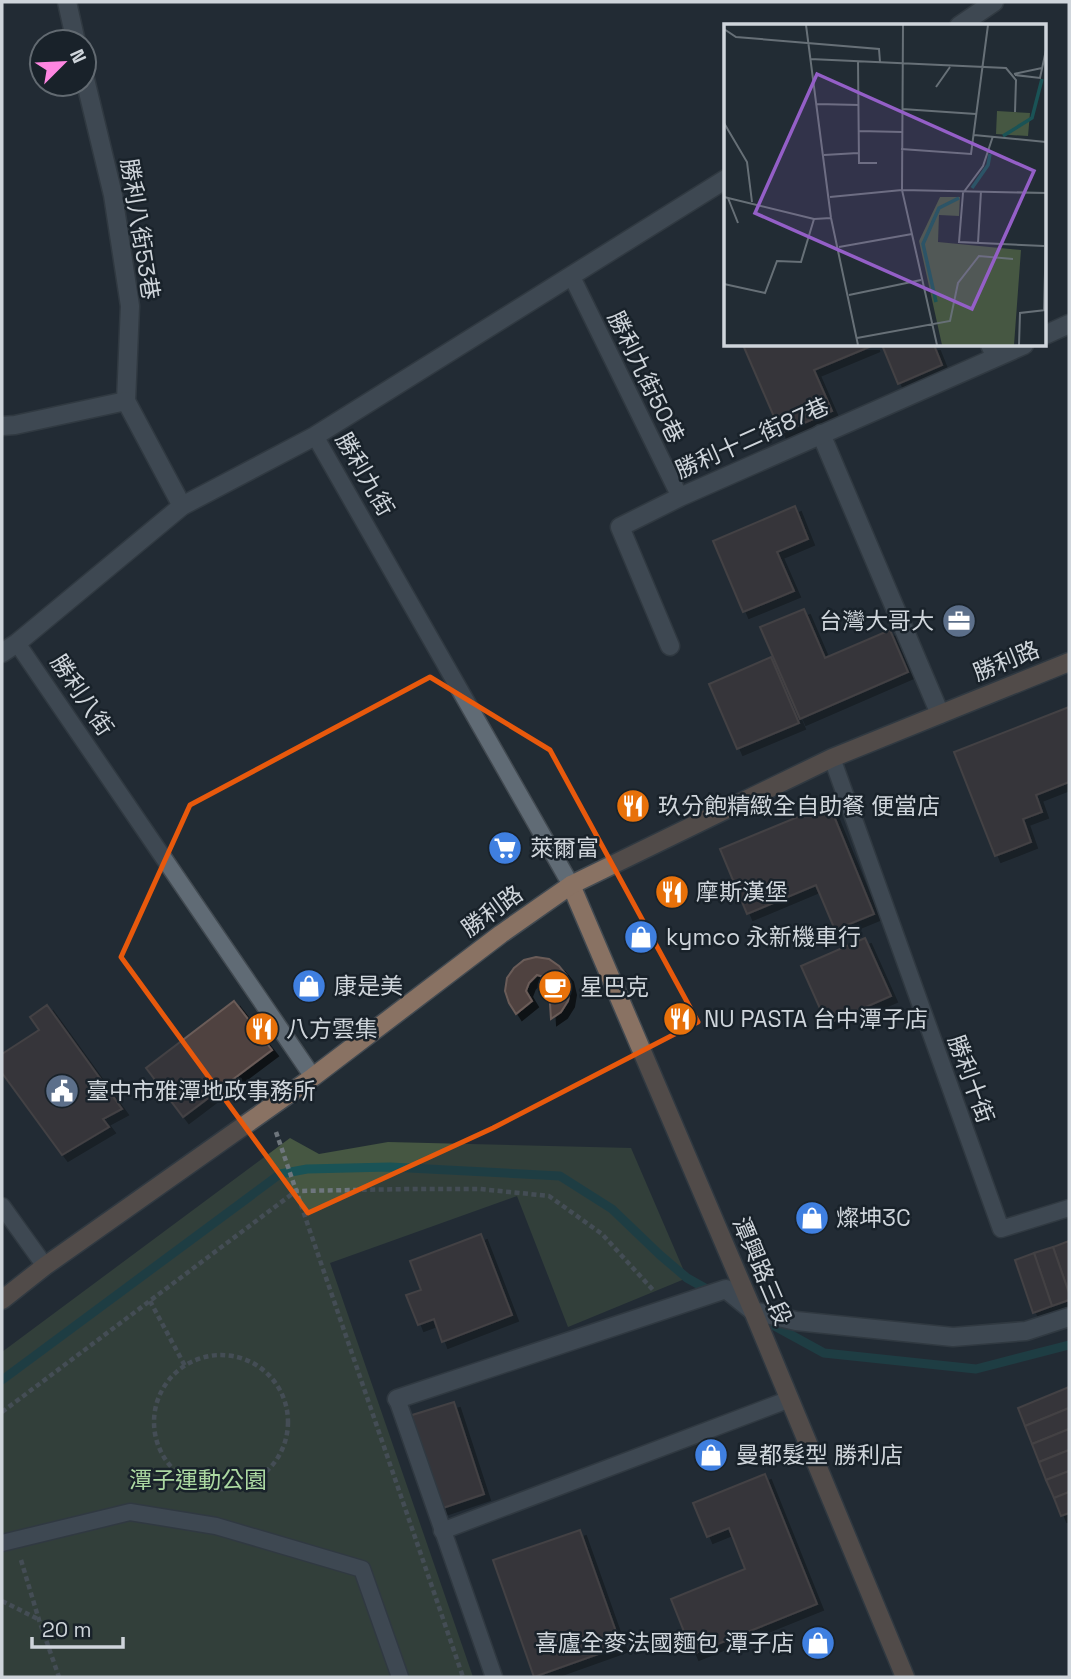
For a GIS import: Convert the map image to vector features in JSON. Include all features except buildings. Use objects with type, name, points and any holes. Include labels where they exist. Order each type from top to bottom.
[{"type":"street","points":[[67,2],[73,28]]},
{"type":"street","points":[[962,24],[993,2]]},
{"type":"street","name":"勝利八街53巷","points":[[90,98],[113,195],[130,306],[126,401]]},
{"type":"street","name":"勝利九街","points":[[315,436],[724,180]]},
{"type":"street","points":[[1046,335],[1069,324]]},
{"type":"street","name":"勝利十二街87巷","points":[[670,646],[620,527],[992,351],[1019,346]]},
{"type":"street","points":[[2,426],[126,401],[181,506]]},
{"type":"street","points":[[821,434],[940,714]]},
{"type":"street","name":"勝利八街","points":[[9,648],[181,506],[315,436]]},
{"type":"street","name":"勝利路","points":[[2,1300],[45,1266],[313,1077],[501,934],[571,885],[832,758],[1069,662]]},
{"type":"street","name":"潭興路三段","points":[[571,885],[753,1311],[905,1677]]},
{"type":"street","points":[[397,1399],[726,1289],[753,1311],[796,1321],[953,1337],[1026,1331],[1069,1317]]},
{"type":"lane","name":"勝利九街50巷","points":[[572,277],[680,497]]},
{"type":"lane","name":"勝利九街","points":[[315,436],[571,885]]},
{"type":"lane","name":"勝利八街","points":[[9,648],[313,1077]]},
{"type":"lane","name":"勝利十街","points":[[832,758],[1001,1228],[1069,1208]]},
{"type":"lane","points":[[2,1206],[45,1266]]},
{"type":"lane","points":[[397,1399],[494,1677]]},
{"type":"lane","points":[[442,1531],[789,1399]]},
{"type":"lane","points":[[8,1541],[130,1512],[216,1526],[362,1569],[400,1677]]},
{"type":"path","points":[[285,1158],[463,1677]]},
{"type":"path","points":[[2,1412],[296,1189],[480,1189],[549,1196],[602,1234],[668,1308]]},
{"type":"path","points":[[150,1301],[185,1366]]},
{"type":"path","points":[[210,1356],[237,1357],[262,1370],[277,1386],[286,1407],[287,1434],[276,1460],[257,1479],[232,1489],[205,1487],[180,1475],[163,1455],[154,1430],[155,1410],[165,1385],[185,1366],[210,1356]]},
{"type":"path","points":[[8,1541],[59,1677]]},
{"type":"path","points":[[2,1601],[39,1620]]},
{"type":"highlighted area","points":[[430,677],[550,750],[698,1022],[493,1128],[308,1213],[121,957],[190,805]]},
{"type":"green space","name":"潭子運動公園","points":[[290,1138],[319,1154],[388,1142],[631,1148],[687,1278],[568,1327],[517,1196],[330,1263],[473,1677],[2,1677],[2,1352]]},
{"type":"waterway","points":[[2,1380],[280,1174],[307,1169],[390,1167],[560,1176],[612,1209],[687,1278],[712,1292]]},
{"type":"waterway","points":[[762,1319],[824,1353],[976,1369],[1069,1345]]},
{"type":"place","name":"台灣大哥大","points":[[959,621]]},
{"type":"place","name":"玖分飽精緻全自助餐 便當店","points":[[633,806]]},
{"type":"place","name":"萊爾富","points":[[505,848]]},
{"type":"place","name":"摩斯漢堡","points":[[672,892]]},
{"type":"place","name":"kymco 永新機車行","points":[[641,937]]},
{"type":"place","name":"康是美","points":[[309,986]]},
{"type":"place","name":"星巴克","points":[[555,987]]},
{"type":"place","name":"NU PASTA 台中潭子店","points":[[680,1019]]},
{"type":"place","name":"八方雲集","points":[[262,1029]]},
{"type":"place","name":"臺中市雅潭地政事務所","points":[[62,1091]]},
{"type":"place","name":"燦坤3C","points":[[812,1218]]},
{"type":"place","name":"曼都髮型 勝利店","points":[[711,1455]]},
{"type":"place","name":"喜廬全麥法國麵包 潭子店","points":[[818,1643]]}]
